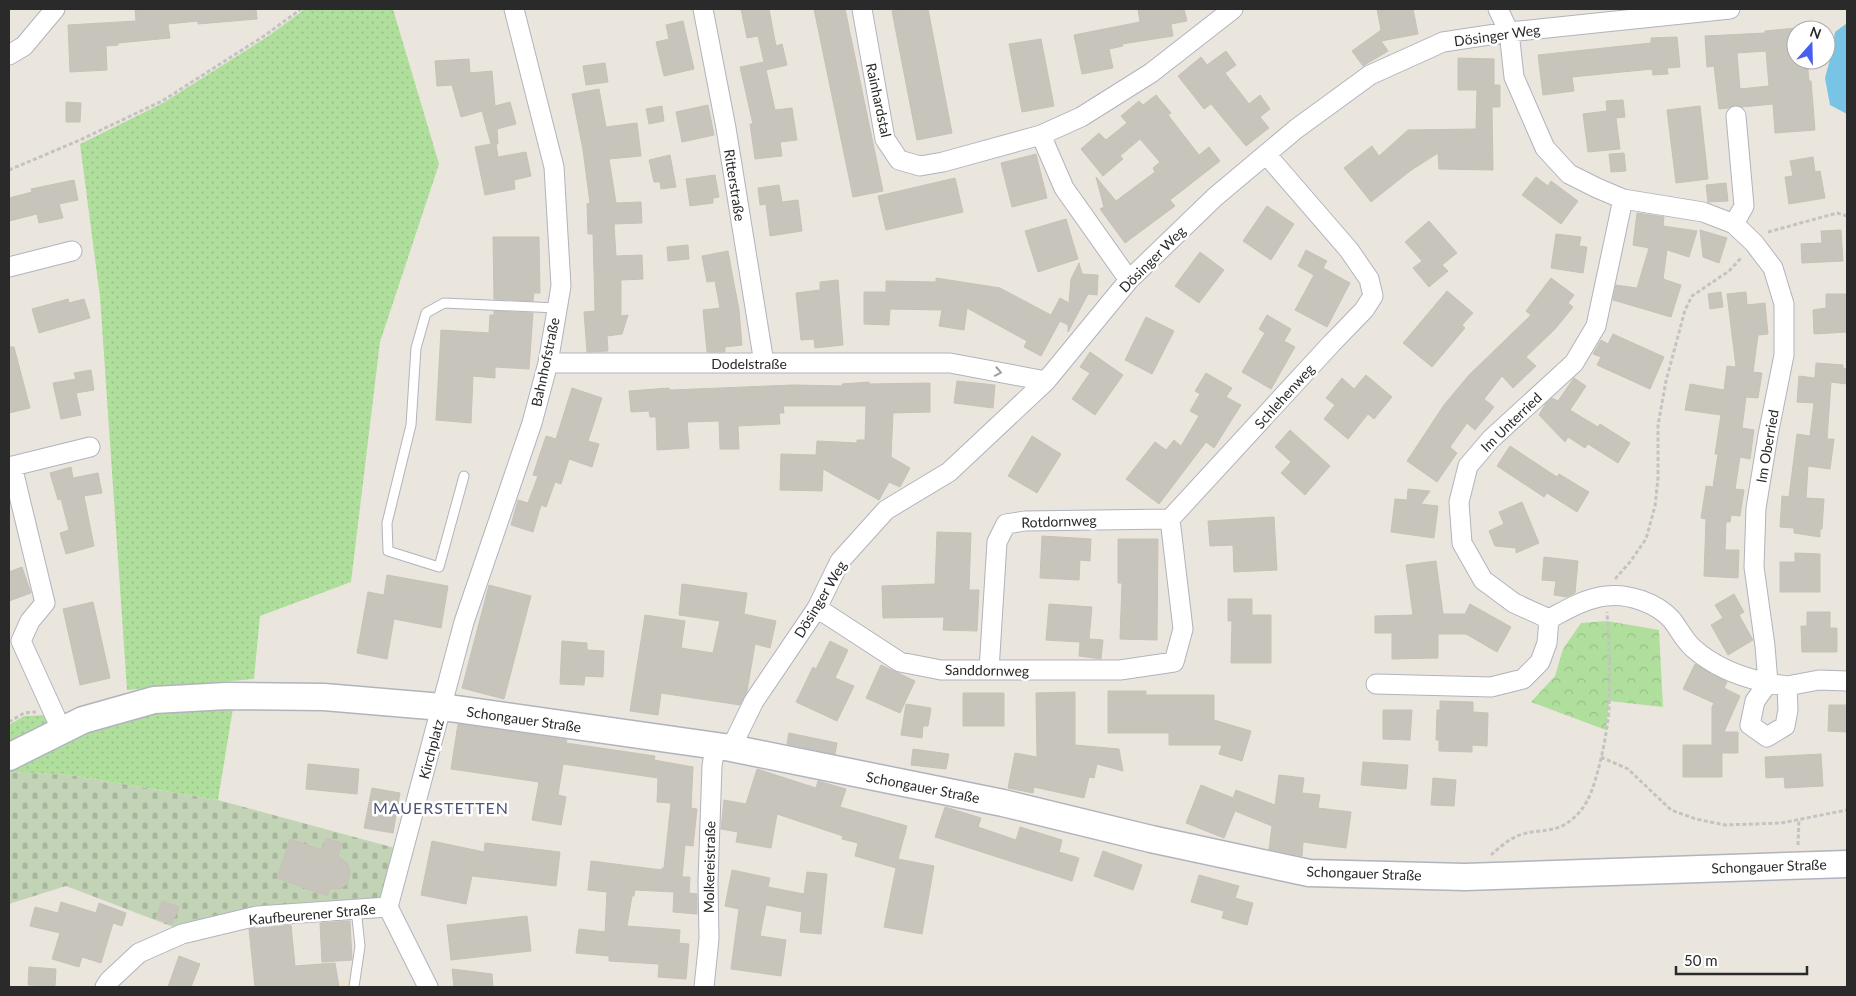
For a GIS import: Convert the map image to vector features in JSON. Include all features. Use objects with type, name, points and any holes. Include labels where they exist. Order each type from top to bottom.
[{"type":"main road","name":"Schongauer Straße","points":[[9,757],[57,720],[82,720],[154,700],[227,696],[324,697],[442,707],[723,747],[1003,803],[1151,839],[1309,873],[1465,877],[1847,864]]},
{"type":"street","points":[[9,55],[24,46],[55,9]]},
{"type":"street","name":"Bahnhofstraße","points":[[442,707],[464,622],[532,422],[548,363],[561,286],[554,167],[514,9]]},
{"type":"street","name":"Ritterstraße","points":[[702,9],[726,128],[764,363]]},
{"type":"street","name":"Rainhardstal","points":[[862,9],[885,139],[899,160],[920,166],[936,164],[1041,135],[1080,117],[1151,74],[1233,9]]},
{"type":"street","name":"Im Oberried","points":[[1498,9],[1509,32],[1514,77],[1545,148],[1569,174],[1623,199],[1703,212],[1734,224],[1754,243],[1773,268],[1784,304],[1784,355],[1756,508],[1754,567],[1768,683]]},
{"type":"street","name":"Dösinger Weg","points":[[723,747],[816,608],[840,562],[886,510],[949,472],[1046,380],[1129,280],[1215,196],[1296,129],[1370,75],[1443,42],[1509,32],[1730,9]]},
{"type":"street","points":[[1734,224],[1744,206],[1736,116]]},
{"type":"street","points":[[1041,135],[1064,188],[1129,280]]},
{"type":"street","name":"Schlehenweg","points":[[1170,519],[1364,310],[1373,296],[1368,279],[1349,250],[1266,154]]},
{"type":"street","name":"Im Unterried","points":[[1549,619],[1514,603],[1483,580],[1462,544],[1459,502],[1468,466],[1491,439],[1574,363],[1596,326],[1623,199]]},
{"type":"street","points":[[9,267],[72,251]]},
{"type":"street","name":"Dodelstraße","points":[[548,363],[950,363],[1046,380]]},
{"type":"street","points":[[57,720],[21,641],[30,621],[45,603],[10,466],[90,447]]},
{"type":"street","name":"Sanddornweg","points":[[816,608],[900,662],[941,670],[1120,670],[1174,662],[1183,629],[1170,519]]},
{"type":"street","name":"Rotdornweg","points":[[990,670],[996,542],[1006,524],[1025,521],[1170,519]]},
{"type":"street","points":[[1376,684],[1491,686],[1523,679],[1540,662],[1547,643],[1549,619],[1594,598],[1606,596],[1626,596],[1650,604],[1671,619],[1691,647],[1724,670],[1749,679],[1787,686],[1819,680],[1847,681]]},
{"type":"street","points":[[1768,683],[1755,701],[1750,725],[1767,737],[1785,726],[1788,710],[1787,686]]},
{"type":"street","name":"Kirchplatz","points":[[388,907],[442,707]]},
{"type":"street","name":"Molkereistraße","points":[[704,987],[708,939],[712,766],[723,747]]},
{"type":"street","points":[[388,907],[428,987]]},
{"type":"street","name":"Kaufbeurener Straße","points":[[105,987],[139,953],[182,934],[257,916],[388,907]]},
{"type":"lane","points":[[464,476],[439,568],[388,551],[387,523],[410,426],[416,348],[426,312],[444,303],[557,308]]},
{"type":"lane","points":[[354,987],[360,946],[356,909]]},
{"type":"path","points":[[9,170],[80,140],[162,101],[264,36],[301,9]]},
{"type":"path","points":[[1465,877],[1501,846],[1522,834],[1544,831],[1563,825],[1578,814],[1588,800],[1601,757],[1609,710],[1610,662],[1606,596],[1611,583],[1630,562],[1646,539],[1655,506],[1658,478],[1658,425],[1668,373],[1685,310],[1692,296],[1729,271],[1765,233],[1836,213],[1847,216]]},
{"type":"path","points":[[9,722],[24,713],[57,720]]},
{"type":"path","points":[[1601,757],[1628,769],[1671,810],[1696,819],[1725,825],[1781,823],[1847,810]]},
{"type":"path","points":[[1798,819],[1798,849],[1805,848]]},
{"type":"shaded area","points":[[359,978],[357,987],[285,987],[311,984]]},
{"type":"green space","points":[[305,9],[393,9],[439,164],[380,342],[351,582],[260,616],[254,679],[127,690],[100,297],[80,144],[163,103],[267,37]]},
{"type":"green space","points":[[1607,621],[1659,630],[1663,707],[1609,701],[1606,730],[1531,702],[1555,676],[1563,649],[1581,623]]},
{"type":"green space","points":[[234,702],[218,800],[69,775],[9,772],[9,766],[87,727],[155,708]]},
{"type":"green space","points":[[49,715],[52,726],[9,749],[9,725],[24,716]]},
{"type":"green space","points":[[9,772],[69,775],[218,800],[395,848],[380,904],[176,928],[66,886],[9,904]]},
{"type":"water","points":[[1847,23],[1847,114],[1830,105],[1825,78],[1827,70],[1836,70],[1836,31]]},
{"type":"building","points":[[135,9],[256,9],[257,19],[198,24],[198,21],[168,24],[170,38],[106,46],[107,70],[70,72],[68,25],[136,21]]},
{"type":"building","points":[[741,9],[769,9],[776,46],[782,44],[787,65],[766,70],[775,110],[792,108],[797,140],[780,142],[782,156],[755,159],[750,124],[753,124],[740,67],[764,62],[758,36],[747,38]]},
{"type":"building","points":[[814,9],[845,9],[883,191],[853,197]]},
{"type":"building","points":[[928,9],[952,133],[917,140],[892,11]]},
{"type":"building","points":[[1138,9],[1184,9],[1187,21],[1171,24],[1173,36],[1122,44],[1123,46],[1109,49],[1113,68],[1082,74],[1074,35],[1140,22]]},
{"type":"building","points":[[1377,9],[1413,9],[1418,34],[1381,41],[1388,51],[1363,66],[1352,51],[1381,30]]},
{"type":"building","points":[[683,21],[694,69],[664,76],[656,42],[669,39],[666,25]]},
{"type":"building","points":[[1786,29],[1786,70],[1808,70],[1809,81],[1811,81],[1815,130],[1775,133],[1773,104],[1742,107],[1735,105],[1719,109],[1714,66],[1707,67],[1705,36],[1765,33],[1765,31]],"holes":[[[1766,51],[1769,86],[1740,89],[1737,53]]]},
{"type":"building","points":[[1677,37],[1680,67],[1667,68],[1668,74],[1653,75],[1652,69],[1572,77],[1574,91],[1543,95],[1538,55],[1651,43],[1651,38]]},
{"type":"building","points":[[1041,39],[1054,106],[1022,112],[1009,44]]},
{"type":"building","points":[[1226,51],[1236,65],[1225,73],[1249,104],[1260,95],[1270,109],[1260,117],[1269,128],[1246,146],[1211,104],[1204,109],[1178,76],[1201,57],[1207,65]]},
{"type":"building","points":[[1458,58],[1494,59],[1494,85],[1500,85],[1500,107],[1492,107],[1493,170],[1439,169],[1438,153],[1410,171],[1371,202],[1344,168],[1372,146],[1379,156],[1408,130],[1476,129],[1477,90],[1458,90]]},
{"type":"building","points":[[469,59],[470,73],[492,71],[495,106],[510,102],[516,124],[497,129],[498,144],[496,144],[498,157],[526,152],[531,176],[514,180],[515,189],[485,195],[475,147],[491,144],[482,111],[461,117],[452,85],[437,86],[435,61]]},
{"type":"building","points":[[605,63],[608,82],[586,85],[583,66]]},
{"type":"building","points":[[599,89],[606,127],[637,123],[641,156],[609,159],[616,203],[641,202],[642,223],[614,224],[616,256],[642,255],[643,279],[621,280],[621,316],[628,315],[622,334],[607,336],[608,351],[587,352],[584,312],[595,311],[593,234],[588,234],[587,204],[590,203],[583,150],[572,94]]},
{"type":"building","points":[[1156,95],[1171,113],[1168,115],[1199,155],[1209,147],[1220,161],[1170,200],[1175,206],[1125,243],[1100,209],[1104,207],[1096,177],[1116,201],[1155,172],[1153,168],[1160,162],[1140,139],[1120,156],[1123,159],[1103,176],[1081,149],[1099,133],[1106,140],[1127,123],[1121,116],[1139,101],[1143,105]]},
{"type":"building","points":[[1623,100],[1625,117],[1616,118],[1620,149],[1588,152],[1583,114],[1607,111],[1606,101]]},
{"type":"building","points":[[66,102],[81,103],[80,122],[66,122]]},
{"type":"building","points":[[708,105],[714,135],[682,142],[676,112]]},
{"type":"building","points":[[662,106],[664,121],[649,124],[646,109]]},
{"type":"building","points":[[1700,106],[1708,179],[1676,183],[1667,110]]},
{"type":"building","points":[[1624,153],[1626,171],[1611,172],[1609,154]]},
{"type":"building","points":[[1036,154],[1047,198],[1012,207],[1001,163]]},
{"type":"building","points":[[670,155],[676,187],[661,189],[660,182],[654,182],[649,160]]},
{"type":"building","points":[[1813,157],[1815,172],[1820,171],[1825,198],[1789,204],[1785,177],[1793,176],[1790,161]]},
{"type":"building","points":[[715,175],[719,197],[713,198],[713,203],[690,206],[686,179]]},
{"type":"building","points":[[1536,177],[1548,186],[1551,181],[1578,201],[1561,224],[1522,195]]},
{"type":"building","points":[[955,178],[963,212],[886,230],[878,196]]},
{"type":"building","points":[[74,180],[78,200],[59,204],[63,218],[39,223],[37,214],[9,221],[9,198],[32,192],[31,189]]},
{"type":"building","points":[[1726,183],[1728,201],[1708,202],[1706,185]]},
{"type":"building","points":[[779,185],[782,202],[798,200],[802,231],[770,236],[766,204],[760,205],[758,188]]},
{"type":"building","points":[[1267,206],[1294,224],[1271,260],[1243,241]]},
{"type":"building","points":[[1637,213],[1664,217],[1663,226],[1697,231],[1689,257],[1667,250],[1663,279],[1681,285],[1671,317],[1613,300],[1616,285],[1637,288],[1649,248],[1633,245]]},
{"type":"building","points":[[1066,219],[1078,259],[1038,272],[1025,231]]},
{"type":"building","points":[[1429,221],[1457,253],[1442,265],[1448,271],[1429,287],[1413,268],[1422,261],[1405,242]]},
{"type":"building","points":[[1700,230],[1727,238],[1719,263],[1703,257]]},
{"type":"building","points":[[1841,230],[1843,261],[1802,263],[1801,244],[1822,243],[1821,231]]},
{"type":"building","points":[[1556,234],[1581,237],[1579,246],[1587,247],[1583,273],[1551,268]]},
{"type":"building","points":[[493,237],[539,237],[540,293],[534,293],[533,301],[494,299]]},
{"type":"building","points":[[688,245],[689,259],[668,261],[667,247]]},
{"type":"building","points":[[1306,250],[1327,261],[1323,268],[1350,283],[1327,327],[1295,310],[1314,275],[1298,266]]},
{"type":"building","points":[[728,251],[739,310],[742,345],[725,347],[725,352],[707,352],[703,310],[720,308],[715,281],[707,282],[702,256]]},
{"type":"building","points":[[1200,252],[1224,270],[1199,303],[1175,286]]},
{"type":"building","points":[[1079,263],[1082,274],[1098,275],[1097,295],[1088,294],[1068,332],[1068,325],[1060,321],[1041,356],[1024,347],[1027,341],[967,308],[964,330],[939,326],[942,310],[890,309],[889,325],[864,324],[864,292],[886,292],[886,281],[936,282],[936,278],[1000,288],[1051,315],[1060,298],[1069,303],[1071,279]]},
{"type":"building","points":[[1551,278],[1574,295],[1568,303],[1573,307],[1556,328],[1526,357],[1536,366],[1513,388],[1502,376],[1484,399],[1494,407],[1475,430],[1467,423],[1450,447],[1457,453],[1437,482],[1407,461],[1444,405],[1469,375],[1531,315],[1526,311]]},
{"type":"building","points":[[838,280],[843,345],[815,348],[814,339],[801,340],[796,293],[820,290],[820,282]]},
{"type":"building","points":[[1447,291],[1473,313],[1462,325],[1465,328],[1432,367],[1403,343]]},
{"type":"building","points":[[1721,292],[1723,307],[1710,309],[1708,294]]},
{"type":"building","points":[[1746,292],[1747,305],[1765,303],[1768,334],[1758,335],[1753,372],[1762,373],[1758,398],[1746,397],[1742,428],[1754,430],[1750,459],[1740,457],[1735,489],[1744,490],[1740,516],[1731,515],[1730,522],[1726,522],[1725,550],[1739,550],[1738,578],[1704,576],[1706,519],[1701,518],[1706,486],[1713,487],[1718,454],[1715,454],[1721,415],[1685,410],[1690,384],[1724,390],[1727,366],[1736,367],[1727,294]]},
{"type":"building","points":[[1826,294],[1847,294],[1847,332],[1814,334],[1813,310],[1826,308]]},
{"type":"building","points":[[68,299],[69,303],[84,299],[90,318],[39,333],[32,309]]},
{"type":"building","points":[[494,311],[533,313],[529,369],[495,367],[495,378],[473,376],[471,423],[436,420],[441,330],[489,333],[490,315],[494,315]]},
{"type":"building","points":[[1267,315],[1291,329],[1284,341],[1295,347],[1271,389],[1242,372],[1265,333],[1259,329]]},
{"type":"building","points":[[1146,317],[1174,331],[1152,374],[1125,360]]},
{"type":"building","points":[[1613,334],[1664,357],[1650,389],[1597,365],[1601,357],[1593,354],[1601,340],[1608,344]]},
{"type":"building","points":[[9,347],[14,347],[30,408],[9,413]]},
{"type":"building","points":[[1090,352],[1123,375],[1095,415],[1072,399],[1090,373],[1080,367]]},
{"type":"building","points":[[1816,363],[1843,365],[1843,368],[1847,369],[1847,384],[1831,382],[1827,439],[1834,439],[1830,469],[1808,466],[1806,498],[1824,499],[1820,537],[1794,533],[1794,528],[1780,527],[1782,496],[1789,497],[1797,434],[1810,436],[1814,403],[1797,402],[1799,376],[1815,378]]},
{"type":"building","points":[[91,370],[94,390],[76,393],[81,415],[61,419],[53,383],[76,379],[74,373]]},
{"type":"building","points":[[1206,373],[1232,388],[1226,397],[1241,405],[1214,448],[1206,442],[1159,504],[1126,479],[1155,442],[1166,450],[1174,440],[1181,446],[1199,416],[1190,411],[1200,394],[1195,391]]},
{"type":"building","points":[[1366,375],[1392,397],[1374,419],[1368,414],[1348,439],[1324,419],[1335,405],[1326,398],[1342,378],[1354,389]]},
{"type":"building","points":[[1574,378],[1586,386],[1570,410],[1598,427],[1600,424],[1630,443],[1618,463],[1588,444],[1585,448],[1568,437],[1565,442],[1539,415],[1546,403],[1552,398],[1558,401]]},
{"type":"building","points":[[957,381],[995,385],[993,408],[954,403]]},
{"type":"building","points":[[869,382],[869,384],[930,383],[930,412],[893,413],[891,457],[910,468],[900,487],[889,482],[879,500],[823,469],[822,491],[780,490],[781,454],[816,455],[817,441],[857,443],[857,440],[865,440],[866,406],[783,406],[784,413],[779,413],[780,424],[738,426],[739,449],[720,449],[719,421],[687,422],[689,448],[657,450],[656,417],[650,417],[649,411],[631,412],[629,391],[669,388],[670,390],[793,385],[842,386],[842,384]]},
{"type":"building","points":[[572,388],[602,398],[588,441],[599,444],[592,467],[569,459],[561,484],[555,482],[546,507],[541,505],[533,532],[511,525],[518,500],[528,503],[538,476],[533,475],[546,436],[556,439]]},
{"type":"building","points":[[1290,430],[1330,466],[1305,495],[1281,473],[1291,462],[1275,447]]},
{"type":"building","points":[[1032,436],[1061,454],[1037,493],[1008,476]]},
{"type":"building","points":[[1510,446],[1557,477],[1559,474],[1589,492],[1577,512],[1547,493],[1544,497],[1497,466]]},
{"type":"building","points":[[71,467],[73,478],[98,473],[102,493],[84,496],[94,546],[66,554],[60,533],[69,530],[61,499],[58,500],[50,473]]},
{"type":"building","points":[[1408,489],[1430,491],[1421,504],[1438,506],[1434,538],[1391,532],[1395,499],[1407,500]]},
{"type":"building","points":[[1522,502],[1539,543],[1516,553],[1516,548],[1495,546],[1489,531],[1504,524],[1499,512]]},
{"type":"building","points":[[1274,517],[1277,570],[1234,572],[1233,545],[1210,546],[1208,521]]},
{"type":"building","points":[[937,532],[971,533],[969,590],[979,590],[977,631],[943,630],[944,617],[883,618],[882,586],[935,584]]},
{"type":"building","points":[[1042,536],[1091,539],[1090,561],[1080,560],[1079,580],[1040,578]]},
{"type":"building","points":[[1118,539],[1158,539],[1157,640],[1120,639],[1122,583],[1118,583]]},
{"type":"building","points":[[1795,553],[1820,554],[1820,592],[1780,592],[1780,562],[1795,562]]},
{"type":"building","points":[[1544,557],[1578,561],[1575,593],[1567,597],[1554,595],[1556,581],[1542,580]]},
{"type":"building","points":[[1436,561],[1443,614],[1465,614],[1470,604],[1511,627],[1497,652],[1466,634],[1438,634],[1438,658],[1392,659],[1392,633],[1375,633],[1375,616],[1413,615],[1406,565]]},
{"type":"building","points":[[22,567],[31,593],[9,601],[9,572]]},
{"type":"building","points":[[387,575],[448,586],[441,628],[394,619],[387,659],[357,653],[368,592],[384,595]]},
{"type":"building","points":[[682,584],[747,593],[744,614],[776,621],[770,648],[755,644],[747,691],[740,705],[661,693],[658,715],[630,711],[645,615],[685,621],[681,648],[713,653],[720,621],[679,615]]},
{"type":"building","points":[[489,585],[531,596],[504,699],[462,688]]},
{"type":"building","points":[[1734,594],[1744,612],[1739,615],[1753,640],[1728,655],[1711,625],[1723,618],[1715,605]]},
{"type":"building","points":[[1228,599],[1252,599],[1252,615],[1271,615],[1271,663],[1231,663],[1232,621],[1228,621]]},
{"type":"building","points":[[93,602],[110,678],[80,685],[63,609]]},
{"type":"building","points":[[1049,604],[1092,607],[1089,639],[1103,640],[1101,659],[1079,656],[1080,642],[1046,640]]},
{"type":"building","points":[[1807,612],[1830,612],[1830,628],[1837,628],[1837,652],[1802,652],[1801,626],[1807,626]]},
{"type":"building","points":[[562,641],[587,643],[587,650],[604,651],[603,677],[585,676],[584,685],[560,684]]},
{"type":"building","points":[[830,641],[848,650],[835,678],[854,686],[837,721],[796,702],[813,667],[816,669]]},
{"type":"building","points":[[1695,664],[1727,682],[1724,688],[1740,696],[1724,732],[1738,732],[1738,753],[1722,753],[1722,777],[1683,777],[1683,745],[1712,745],[1712,707],[1714,703],[1683,689]]},
{"type":"building","points":[[881,665],[915,681],[900,713],[866,698]]},
{"type":"building","points":[[1108,691],[1146,691],[1146,695],[1214,695],[1214,720],[1251,731],[1242,761],[1219,754],[1222,745],[1169,745],[1169,733],[1108,733]]},
{"type":"building","points":[[1075,692],[1075,745],[1119,749],[1123,771],[1097,764],[1094,778],[1089,777],[1084,798],[1034,787],[1033,793],[1008,788],[1015,753],[1037,757],[1036,693]]},
{"type":"building","points":[[963,693],[1004,693],[1004,726],[963,726]]},
{"type":"building","points":[[1440,701],[1473,702],[1473,712],[1488,713],[1487,746],[1472,745],[1472,752],[1439,751],[1439,740],[1436,740],[1437,710],[1440,710]]},
{"type":"building","points":[[906,704],[931,708],[928,726],[923,726],[922,738],[901,735]]},
{"type":"building","points":[[1829,705],[1847,705],[1847,732],[1828,731]]},
{"type":"building","points":[[1383,710],[1412,710],[1410,740],[1383,739]]},
{"type":"building","points":[[458,724],[567,740],[566,743],[655,756],[654,760],[693,767],[691,808],[697,809],[693,846],[685,845],[682,877],[690,877],[689,893],[697,894],[697,914],[673,912],[674,892],[635,890],[634,896],[632,896],[627,926],[680,930],[679,943],[689,944],[686,979],[658,977],[659,964],[609,961],[609,956],[576,953],[579,929],[605,932],[607,892],[588,890],[591,861],[662,870],[664,868],[671,803],[657,802],[658,778],[563,764],[558,795],[566,797],[561,825],[532,820],[539,782],[451,769]]},
{"type":"building","points":[[789,733],[837,743],[835,754],[787,744]]},
{"type":"building","points":[[913,749],[949,754],[946,769],[911,765]]},
{"type":"building","points":[[1821,754],[1823,786],[1785,788],[1784,777],[1766,778],[1765,757]]},
{"type":"building","points":[[1363,762],[1408,765],[1406,789],[1361,785]]},
{"type":"building","points":[[308,764],[359,769],[357,794],[306,789]]},
{"type":"building","points":[[757,769],[816,788],[818,781],[846,789],[840,807],[907,826],[898,859],[934,866],[922,934],[884,927],[896,868],[855,856],[858,843],[842,839],[843,836],[777,814],[771,848],[736,842],[738,832],[721,829],[724,800],[746,804]]},
{"type":"building","points":[[1279,775],[1304,778],[1302,793],[1320,795],[1318,808],[1351,812],[1346,848],[1303,842],[1302,856],[1269,849],[1272,826],[1235,811],[1224,838],[1186,823],[1201,785],[1233,798],[1236,790],[1275,805]]},
{"type":"building","points":[[1433,778],[1456,780],[1454,806],[1431,805]]},
{"type":"building","points":[[372,788],[400,793],[393,833],[364,828]]},
{"type":"building","points":[[945,807],[981,818],[978,827],[1016,840],[1020,827],[1062,840],[1059,852],[1079,858],[1072,881],[935,837]]},
{"type":"building","points":[[326,838],[342,843],[338,856],[348,864],[350,873],[347,884],[340,889],[330,888],[327,896],[277,878],[290,839],[322,850]]},
{"type":"building","points":[[432,841],[484,852],[485,843],[560,852],[556,886],[472,876],[466,904],[421,895]]},
{"type":"building","points":[[1103,851],[1142,865],[1133,890],[1094,876]]},
{"type":"building","points":[[732,870],[770,878],[768,887],[804,894],[807,872],[827,874],[821,934],[800,932],[802,912],[766,905],[760,936],[786,940],[781,976],[731,969],[739,909],[725,906]]},
{"type":"building","points":[[1199,875],[1239,886],[1235,898],[1253,903],[1247,925],[1222,918],[1224,911],[1191,902]]},
{"type":"building","points":[[162,901],[179,907],[172,924],[156,918]]},
{"type":"building","points":[[61,902],[96,913],[99,903],[126,913],[122,926],[113,923],[101,963],[82,957],[79,967],[52,959],[60,933],[30,926],[35,907],[58,913]]},
{"type":"building","points":[[527,916],[531,951],[451,960],[447,925]]},
{"type":"building","points":[[350,921],[352,960],[322,962],[320,923]]},
{"type":"building","points":[[291,925],[295,966],[335,963],[339,987],[255,987],[249,929]]},
{"type":"building","points":[[179,956],[200,964],[191,987],[168,987]]},
{"type":"building","points":[[29,967],[56,969],[55,986],[28,985]]},
{"type":"building","points":[[452,969],[492,974],[493,987],[454,987]]},
{"type":"district","name":"MAUERSTETTEN","points":[[441,807]]}]
